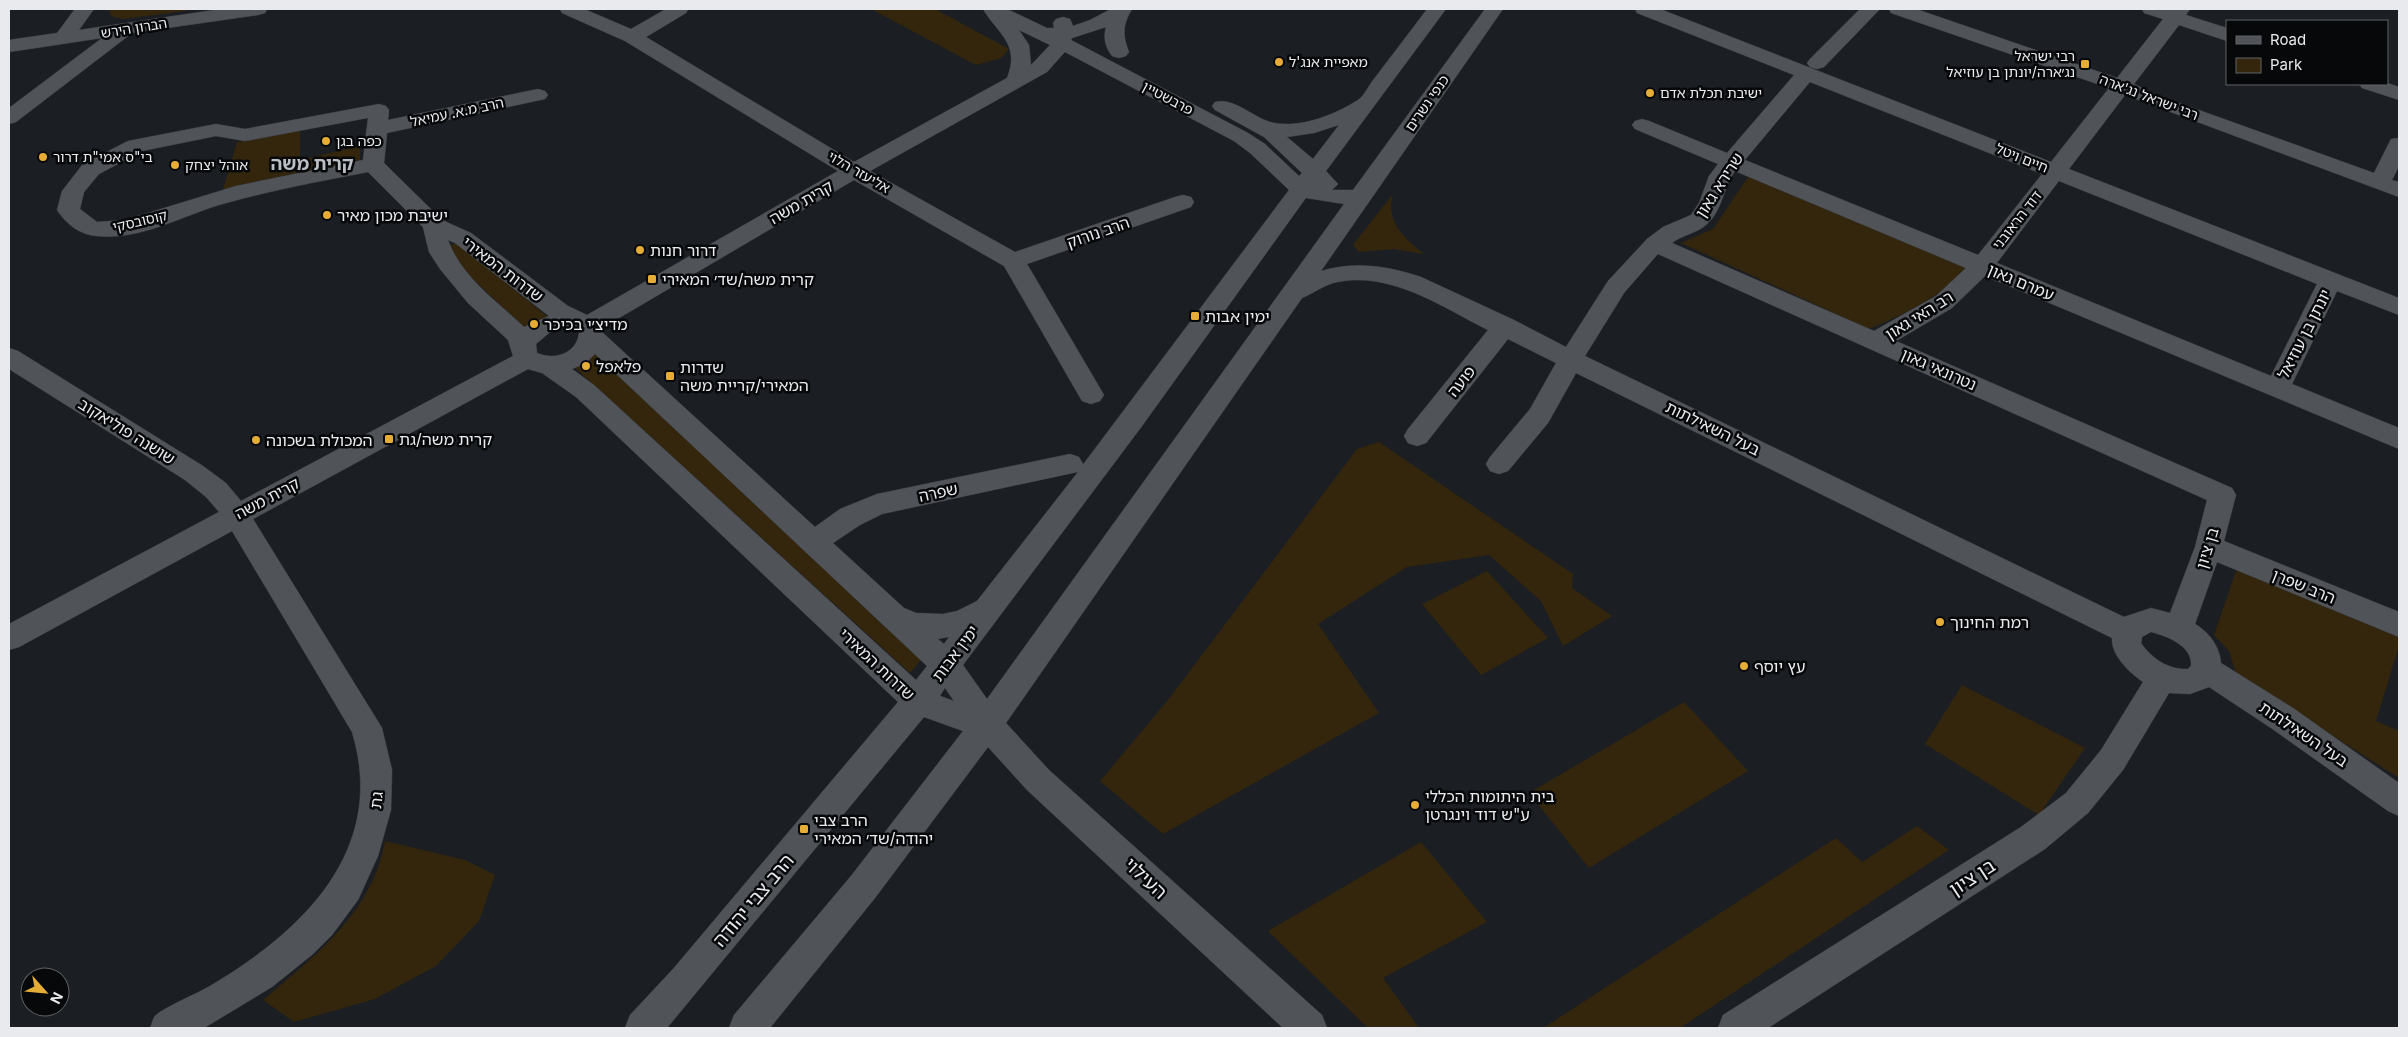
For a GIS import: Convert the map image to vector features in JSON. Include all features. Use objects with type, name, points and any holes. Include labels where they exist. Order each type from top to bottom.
[{"type":"street","points":[[63,38],[85,9]]},
{"type":"street","name":"הברון הירש","points":[[9,46],[258,9]]},
{"type":"street","name":"אליעזר הלוי","points":[[569,9],[632,37],[854,171],[1014,261]]},
{"type":"street","points":[[632,37],[679,9]]},
{"type":"street","points":[[992,9],[1011,32],[1021,51],[1024,77],[1068,61],[1111,58],[1113,36],[1122,10]]},
{"type":"street","name":"פרבשטיין","points":[[992,9],[1062,33],[1111,58],[1259,125],[1278,138],[1316,194],[1335,197],[1360,197]]},
{"type":"street","name":"קרית משה","points":[[585,328],[854,171],[1024,77],[1052,57],[1062,33],[1094,9]]},
{"type":"street","points":[[1308,180],[1372,98],[1437,9]]},
{"type":"street","name":"כנפי נשרים","points":[[1360,197],[1494,9]]},
{"type":"street","name":"חיים ויטל","points":[[1644,9],[1812,68],[2055,171],[2399,307]]},
{"type":"street","name":"שרירא גאון","points":[[1499,464],[1539,416],[1592,322],[1616,287],[1656,244],[1671,232],[1699,220],[1710,204],[1720,176],[1731,162],[1812,68],[1871,9]]},
{"type":"street","name":"רבי ישראל נג'ארה","points":[[1898,9],[2122,86],[2150,99],[2389,186]]},
{"type":"street","points":[[2151,9],[2177,13],[2226,35]]},
{"type":"street","points":[[1062,33],[1122,10]]},
{"type":"street","name":"דוד הראובני","points":[[1982,266],[2177,13]]},
{"type":"street","points":[[9,118],[126,29]]},
{"type":"street","name":"פרבשטיין","points":[[1111,58],[1308,180]]},
{"type":"street","points":[[2372,85],[2399,94]]},
{"type":"street","name":"הרב מ.א. עמיאל","points":[[376,129],[538,94]]},
{"type":"street","points":[[1259,125],[1281,130],[1305,129],[1345,115],[1372,98]]},
{"type":"street","name":"קוסובסקי","points":[[379,110],[376,129],[373,164],[215,198],[182,211],[119,228],[94,229],[76,218],[68,210],[73,191],[91,170],[136,146],[216,130],[245,135],[379,110]]},
{"type":"street","name":"עמרם גאון","points":[[1642,125],[2399,439]]},
{"type":"street","points":[[2389,186],[2399,144]]},
{"type":"street","points":[[373,164],[434,225]]},
{"type":"street","name":"ימין אבות","points":[[918,701],[1133,419],[1308,180]]},
{"type":"street","points":[[1335,197],[1341,212],[1341,223]]},
{"type":"street","points":[[747,1028],[863,886],[987,724],[1360,197]]},
{"type":"street","name":"הרב נורוק","points":[[1014,261],[1183,202]]},
{"type":"street","name":"שדרות המאירי","points":[[434,225],[463,238],[560,312],[585,328],[946,664],[987,724],[940,710],[918,701],[585,391],[533,358],[520,336],[498,318],[449,267],[434,234],[434,225]]},
{"type":"street","name":"נטרונאי גאון","points":[[1656,244],[2222,494]]},
{"type":"street","points":[[1014,261],[1091,394]]},
{"type":"street","name":"רב האי גאון","points":[[1876,341],[1944,302],[1982,266]]},
{"type":"street","name":"בעל השאילתות","points":[[1291,294],[1310,282],[1332,274],[1378,273],[1413,283],[1505,326],[2127,632]]},
{"type":"street","name":"יונתן בן עוזיאל","points":[[2277,388],[2331,280]]},
{"type":"street","points":[[558,321],[585,328],[583,352],[573,359],[533,358],[525,340],[542,326],[558,321]]},
{"type":"street","name":"פועה","points":[[1417,436],[1505,326]]},
{"type":"street","name":"שושנה פוליאקוב","points":[[9,357],[167,456],[216,490],[236,514]]},
{"type":"street","name":"קרית משה","points":[[9,638],[236,514],[533,358]]},
{"type":"street","name":"שפרה","points":[[814,542],[850,517],[877,505],[1070,464]]},
{"type":"street","name":"בן ציון","points":[[2179,628],[2209,547],[2222,494]]},
{"type":"street","name":"גת","points":[[168,1028],[204,1010],[257,978],[301,941],[336,904],[359,866],[373,821],[378,783],[375,753],[366,728],[236,514]]},
{"type":"street","name":"הרב שפרן","points":[[2209,547],[2399,625]]},
{"type":"street","points":[[892,615],[908,624],[940,627],[966,621],[987,610]]},
{"type":"street","points":[[2151,620],[2179,628],[2194,639],[2203,650],[2207,660],[2207,670],[2200,679],[2190,682],[2177,682],[2162,678],[2139,664],[2130,652],[2126,642],[2127,632],[2139,622],[2151,620]]},
{"type":"street","name":"בעל השאילתות","points":[[2207,670],[2289,723],[2399,801]]},
{"type":"street","name":"בן ציון","points":[[1736,1028],[2033,838],[2077,803],[2112,760],[2162,678]]},
{"type":"street","name":"הרב צבי יהודה","points":[[643,1028],[685,981],[918,701]]},
{"type":"street","name":"העילוי","points":[[987,724],[1038,780],[1309,1028]]},
{"type":"green space","points":[[109,9],[186,9],[186,11],[122,19],[111,16]]},
{"type":"green space","points":[[871,9],[935,9],[1009,49],[1001,58],[976,65]]},
{"type":"green space","points":[[300,130],[300,160],[360,146],[360,162],[222,193],[237,142]]},
{"type":"green space","points":[[1750,174],[1969,265],[1946,287],[1923,303],[1869,329],[1681,243],[1713,229]]},
{"type":"green space","points":[[1393,194],[1391,204],[1394,221],[1403,235],[1424,254],[1394,249],[1359,252],[1353,245]]},
{"type":"green space","points":[[457,243],[549,318],[525,328],[458,265],[449,246]]},
{"type":"green space","points":[[596,347],[925,655],[910,673],[574,367]]},
{"type":"green space","points":[[1379,442],[1573,574],[1572,588],[1612,616],[1563,646],[1541,601],[1489,555],[1407,567],[1318,624],[1379,713],[1163,834],[1100,781],[1168,700],[1357,449]]},
{"type":"green space","points":[[2238,565],[2399,637],[2399,646],[2376,721],[2399,731],[2399,778],[2236,674],[2229,651],[2214,635]]},
{"type":"green space","points":[[1487,571],[1548,638],[1481,675],[1422,604]]},
{"type":"green space","points":[[1962,685],[2085,748],[2039,815],[1925,744]]},
{"type":"green space","points":[[1684,702],[1748,771],[1589,868],[1529,793]]},
{"type":"green space","points":[[1917,826],[1949,850],[1680,1028],[1543,1028],[1836,838],[1862,862]]},
{"type":"green space","points":[[385,841],[465,860],[495,875],[479,921],[436,966],[375,999],[294,1022],[263,1000],[321,950],[355,911],[368,890],[378,866]]},
{"type":"green space","points":[[1421,842],[1487,922],[1383,978],[1419,1028],[1368,1028],[1268,931]]},
{"type":"place","name":"מאפיית אנג'ל","points":[[1279,62]]},
{"type":"place","name":"רבי ישראל נג׳ארה/יונתן בן עוזיאל","points":[[2085,64]]},
{"type":"place","name":"ישיבת תכלת אדם","points":[[1650,93]]},
{"type":"place","name":"כפה בגן","points":[[326,141]]},
{"type":"place","name":"בי\"ס אמי\"ת דרור","points":[[43,157]]},
{"type":"place","name":"אוהל יצחק","points":[[175,165]]},
{"type":"place","name":"ישיבת מכון מאיר","points":[[327,215]]},
{"type":"place","name":"דרור חנות","points":[[640,250]]},
{"type":"place","name":"קרית משה/שד׳ המאירי","points":[[652,279]]},
{"type":"place","name":"ימין אבות","points":[[1195,316]]},
{"type":"place","name":"מדיצ׳י בכיכר","points":[[534,324]]},
{"type":"place","name":"פלאפל","points":[[586,366]]},
{"type":"place","name":"שדרות המאירי/קריית משה","points":[[670,376]]},
{"type":"place","name":"קרית משה/גת","points":[[389,439]]},
{"type":"place","name":"המכולת בשכונה","points":[[256,440]]},
{"type":"place","name":"רמת החינוך","points":[[1940,622]]},
{"type":"place","name":"עץ יוסף","points":[[1744,666]]},
{"type":"place","name":"בית היתומות הכללי ע\"ש דוד וינגרטן","points":[[1415,805]]},
{"type":"place","name":"הרב צבי יהודה/שד׳ המאירי","points":[[804,829]]},
{"type":"district","name":"קרית משה","points":[[312,164]]}]
